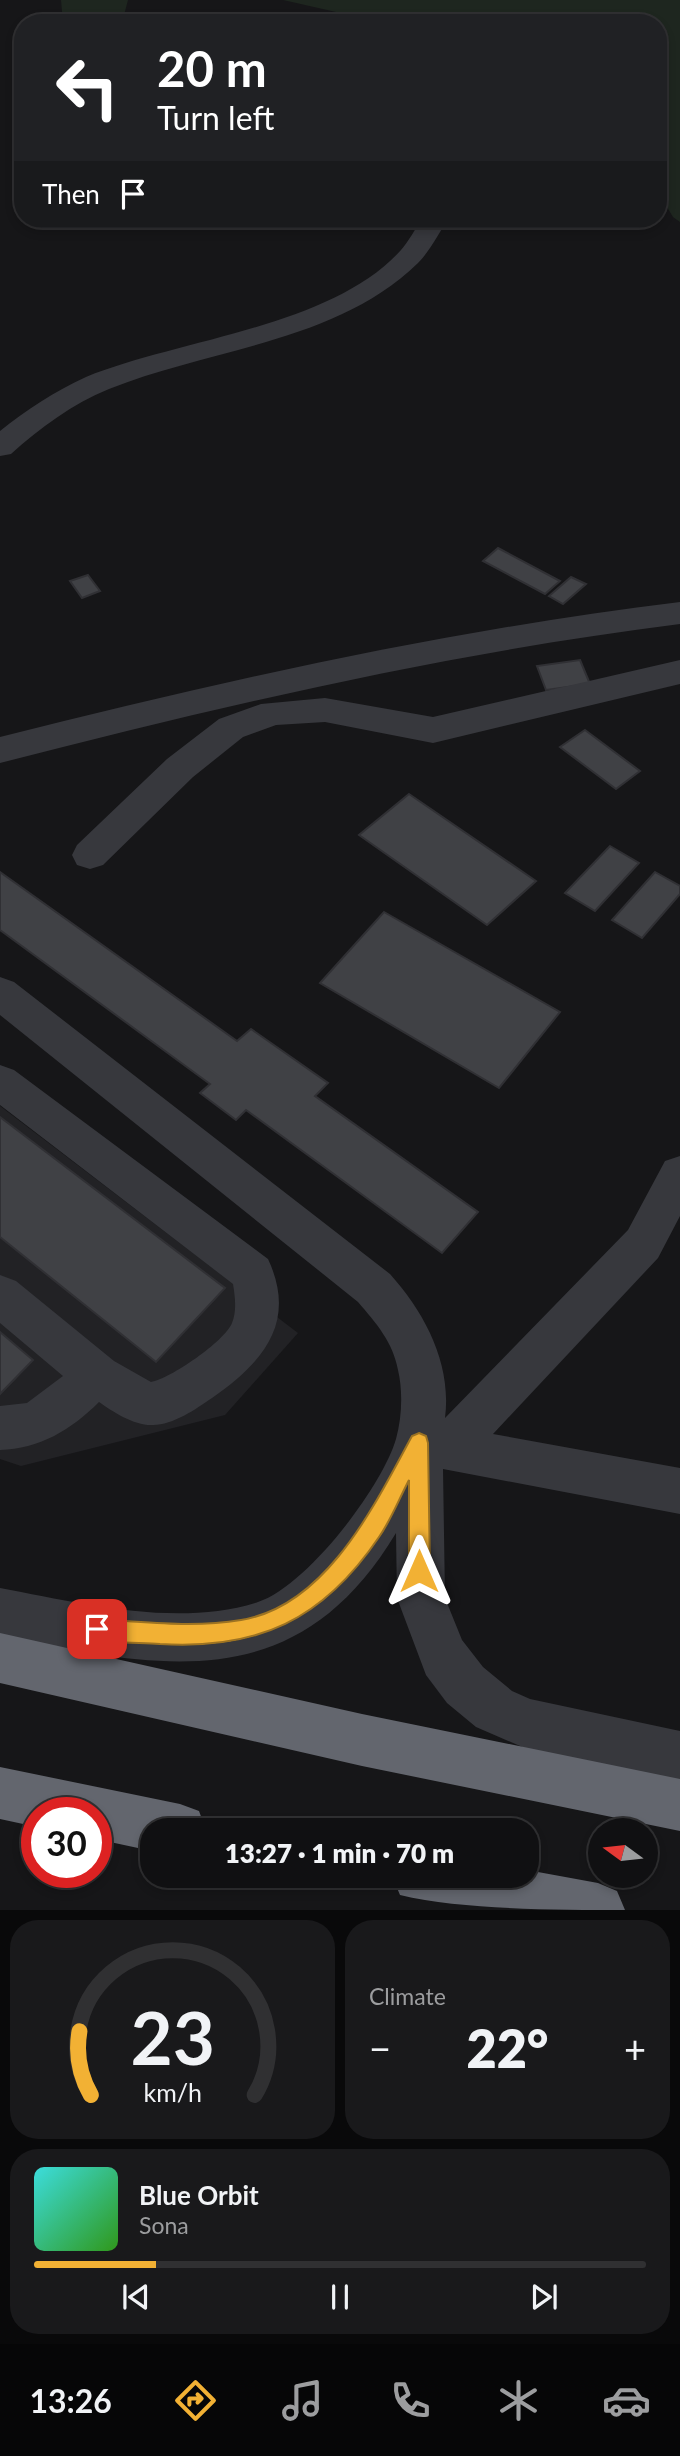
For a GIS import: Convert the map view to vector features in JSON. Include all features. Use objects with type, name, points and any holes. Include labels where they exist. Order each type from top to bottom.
[{"type":"highway","points":[[0,1658],[362,1740],[680,1805]]},
{"type":"highway","points":[[0,1793],[21,1797]]},
{"type":"highway","points":[[112,1816],[140,1822]]},
{"type":"highway","points":[[482,1888],[598,1910]]},
{"type":"street","points":[[0,447],[32,419],[97,383],[183,353],[310,317],[360,296],[398,269],[425,241],[431,228]]},
{"type":"street","points":[[0,750],[134,715],[448,646],[680,614]]},
{"type":"street","points":[[90,855],[180,768],[230,729],[273,713],[325,710],[433,730],[680,672]]},
{"type":"street","points":[[0,993],[374,1288],[397,1314],[411,1341],[421,1370],[424,1405],[433,1445],[421,1598],[444,1657],[465,1685],[494,1709],[527,1724],[680,1757]]},
{"type":"street","points":[[0,1082],[253,1273],[260,1298],[256,1323],[234,1356],[181,1392],[150,1404],[123,1395],[0,1295]]},
{"type":"street","points":[[0,1614],[97,1629],[192,1636],[243,1630],[289,1614],[324,1586],[372,1530],[433,1445],[643,1244],[680,1174]]},
{"type":"street","points":[[0,1428],[17,1429],[56,1413],[97,1373]]},
{"type":"street","points":[[433,1445],[680,1491]]},
{"type":"shaded area","points":[[61,0],[128,0],[124,14],[62,14]]},
{"type":"shaded area","points":[[283,0],[680,0],[680,222],[667,207],[667,14],[345,14]]},
{"type":"shaded area","points":[[0,1106],[298,1333],[225,1415],[21,1466],[0,1459]]},
{"type":"building","points":[[498,548],[560,581],[545,594],[483,561]]},
{"type":"building","points":[[88,575],[100,591],[82,598],[70,581]]},
{"type":"building","points":[[571,577],[586,584],[563,604],[549,596]]},
{"type":"building","points":[[580,660],[590,684],[546,690],[537,666]]},
{"type":"building","points":[[585,730],[640,771],[616,789],[560,747]]},
{"type":"building","points":[[409,794],[536,881],[487,925],[359,835]]},
{"type":"building","points":[[610,846],[639,863],[595,911],[565,893]]},
{"type":"building","points":[[0,872],[237,1041],[251,1029],[328,1083],[315,1096],[478,1212],[442,1253],[246,1110],[236,1120],[200,1093],[210,1084],[0,930]]},
{"type":"building","points":[[655,872],[680,886],[680,894],[642,938],[612,920]]},
{"type":"building","points":[[384,912],[560,1012],[499,1088],[320,983]]},
{"type":"building","points":[[0,1117],[225,1288],[156,1362],[0,1237]]},
{"type":"building","points":[[0,1332],[33,1360],[0,1394]]},
{"type":"route","points":[[97,1629],[192,1636],[243,1630],[289,1614],[324,1586],[372,1530],[394,1494],[419,1443],[419,1571]]}]
